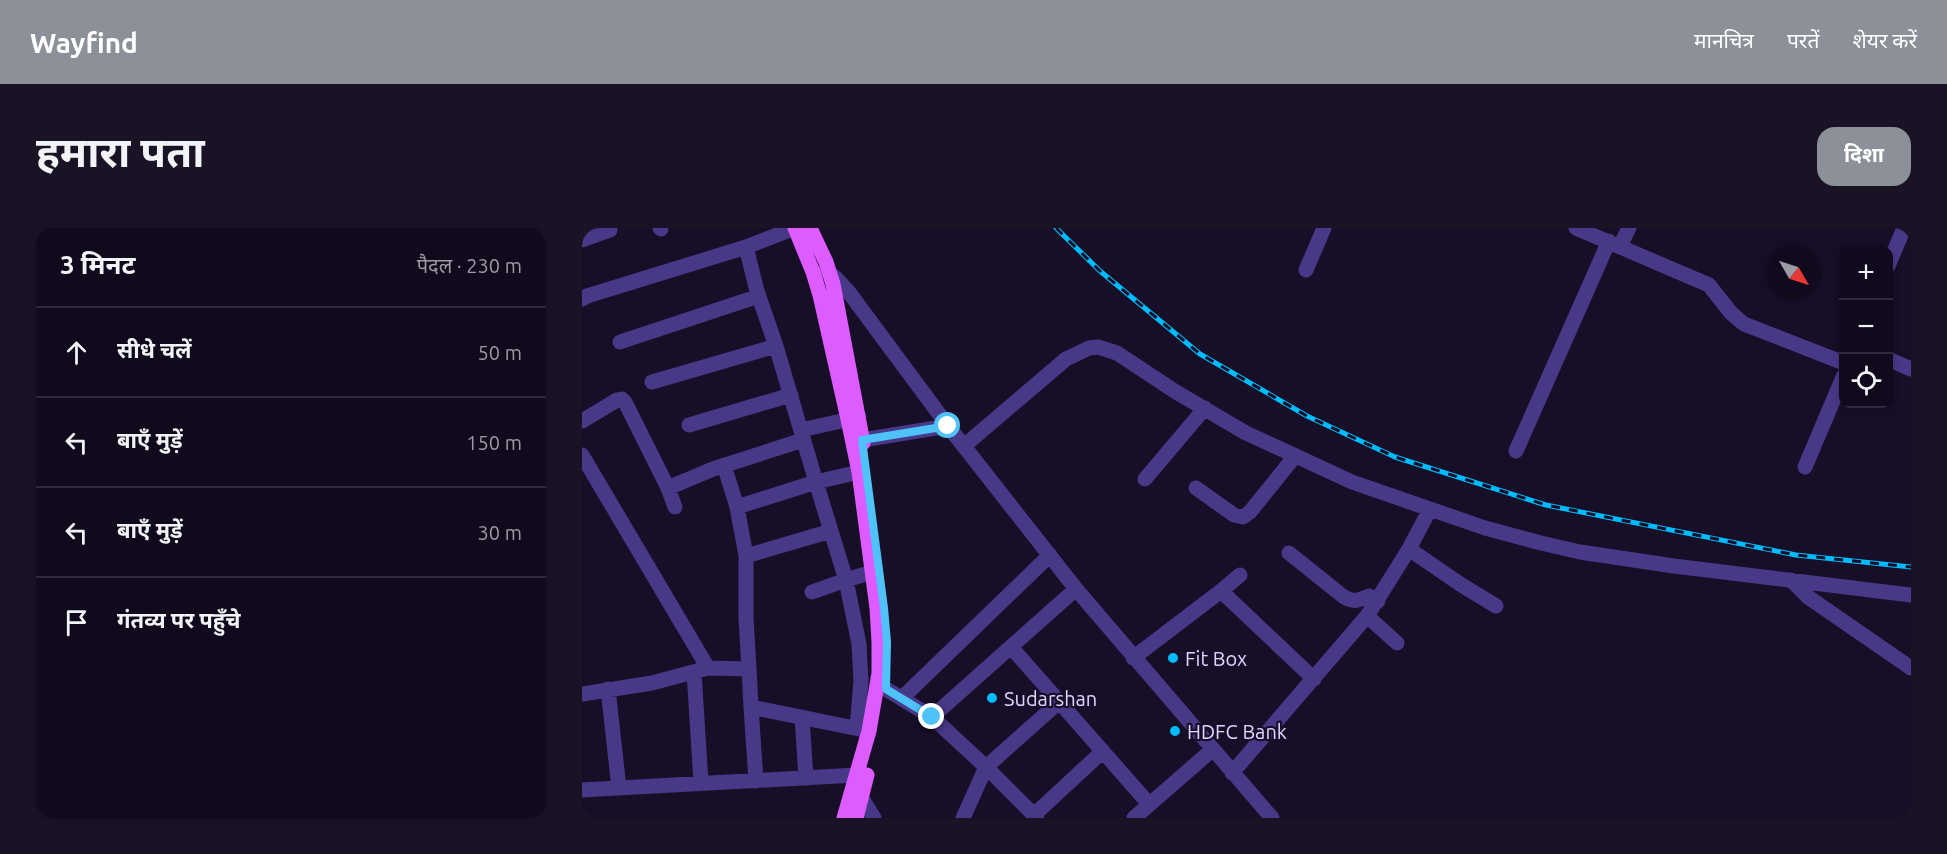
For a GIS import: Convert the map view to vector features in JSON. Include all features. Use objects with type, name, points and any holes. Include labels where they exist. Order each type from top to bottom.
[{"type":"main road","points":[[795,228],[813,272],[853,418],[862,440],[884,608],[887,642],[886,689],[856,796],[856,818]]},
{"type":"main road","points":[[810,228],[830,273],[835,298],[877,608],[879,674],[863,729],[861,776]]},
{"type":"main road","points":[[844,818],[856,796]]},
{"type":"street","points":[[584,294],[746,248],[795,228]]},
{"type":"street","points":[[1306,270],[1324,228]]},
{"type":"street","points":[[1576,228],[1709,285],[1731,313],[1744,324],[1839,361]]},
{"type":"street","points":[[1516,451],[1615,244],[1629,228]]},
{"type":"street","points":[[1893,254],[1904,228]]},
{"type":"street","points":[[582,240],[610,230]]},
{"type":"street","points":[[746,248],[846,580],[860,644],[863,729],[751,707]]},
{"type":"street","points":[[813,272],[823,270],[842,283],[948,426],[1076,589],[1272,818]]},
{"type":"street","points":[[820,295],[857,303]]},
{"type":"street","points":[[620,342],[759,296]]},
{"type":"street","points":[[652,382],[776,346]]},
{"type":"street","points":[[964,446],[1066,359],[1098,346],[1117,353],[1246,433],[1352,483],[1485,528],[1580,552],[1911,595]]},
{"type":"street","points":[[1893,361],[1911,369]]},
{"type":"street","points":[[1805,467],[1839,387]]},
{"type":"street","points":[[689,425],[790,396]]},
{"type":"street","points":[[582,422],[622,399],[668,488],[675,507]]},
{"type":"street","points":[[1145,479],[1205,408]]},
{"type":"street","points":[[668,488],[802,435],[853,418]]},
{"type":"street","points":[[862,440],[948,426]]},
{"type":"street","points":[[582,455],[700,670],[702,783]]},
{"type":"street","points":[[1196,488],[1234,515],[1243,517],[1250,512],[1295,456]]},
{"type":"street","points":[[724,465],[737,507],[746,556],[746,618],[756,781]]},
{"type":"street","points":[[737,507],[816,482],[859,472]]},
{"type":"street","points":[[1232,773],[1367,616],[1409,549],[1430,509]]},
{"type":"street","points":[[746,556],[831,531]]},
{"type":"street","points":[[1409,549],[1496,606]]},
{"type":"street","points":[[1289,553],[1344,597],[1357,602],[1369,597],[1378,601]]},
{"type":"street","points":[[902,698],[1050,555]]},
{"type":"street","points":[[812,592],[872,572]]},
{"type":"street","points":[[1133,658],[1240,575]]},
{"type":"street","points":[[1791,580],[1808,597],[1911,668]]},
{"type":"street","points":[[932,717],[1076,589]]},
{"type":"street","points":[[1221,591],[1314,679]]},
{"type":"street","points":[[1367,616],[1397,643]]},
{"type":"street","points":[[1011,647],[1149,804]]},
{"type":"street","points":[[582,694],[652,682],[700,670],[749,669]]},
{"type":"street","points":[[608,689],[619,788]]},
{"type":"street","points":[[886,689],[932,717],[1036,816],[1103,751]]},
{"type":"street","points":[[963,818],[986,767],[1059,702]]},
{"type":"street","points":[[802,717],[806,778]]},
{"type":"street","points":[[1134,818],[1212,750]]},
{"type":"street","points":[[582,790],[861,776]]},
{"type":"street","points":[[856,796],[874,818]]},
{"type":"railway","points":[[1056,228],[1100,271],[1200,354],[1307,416],[1395,457],[1546,505],[1796,555],[1911,567]]},
{"type":"place","name":"Fit Box","points":[[1173,658]]},
{"type":"place","name":"Sudarshan","points":[[992,698]]},
{"type":"place","name":"HDFC Bank","points":[[1175,731]]},
{"type":"route","points":[[932,717],[886,689],[887,642],[884,608],[862,440],[948,426]]}]
